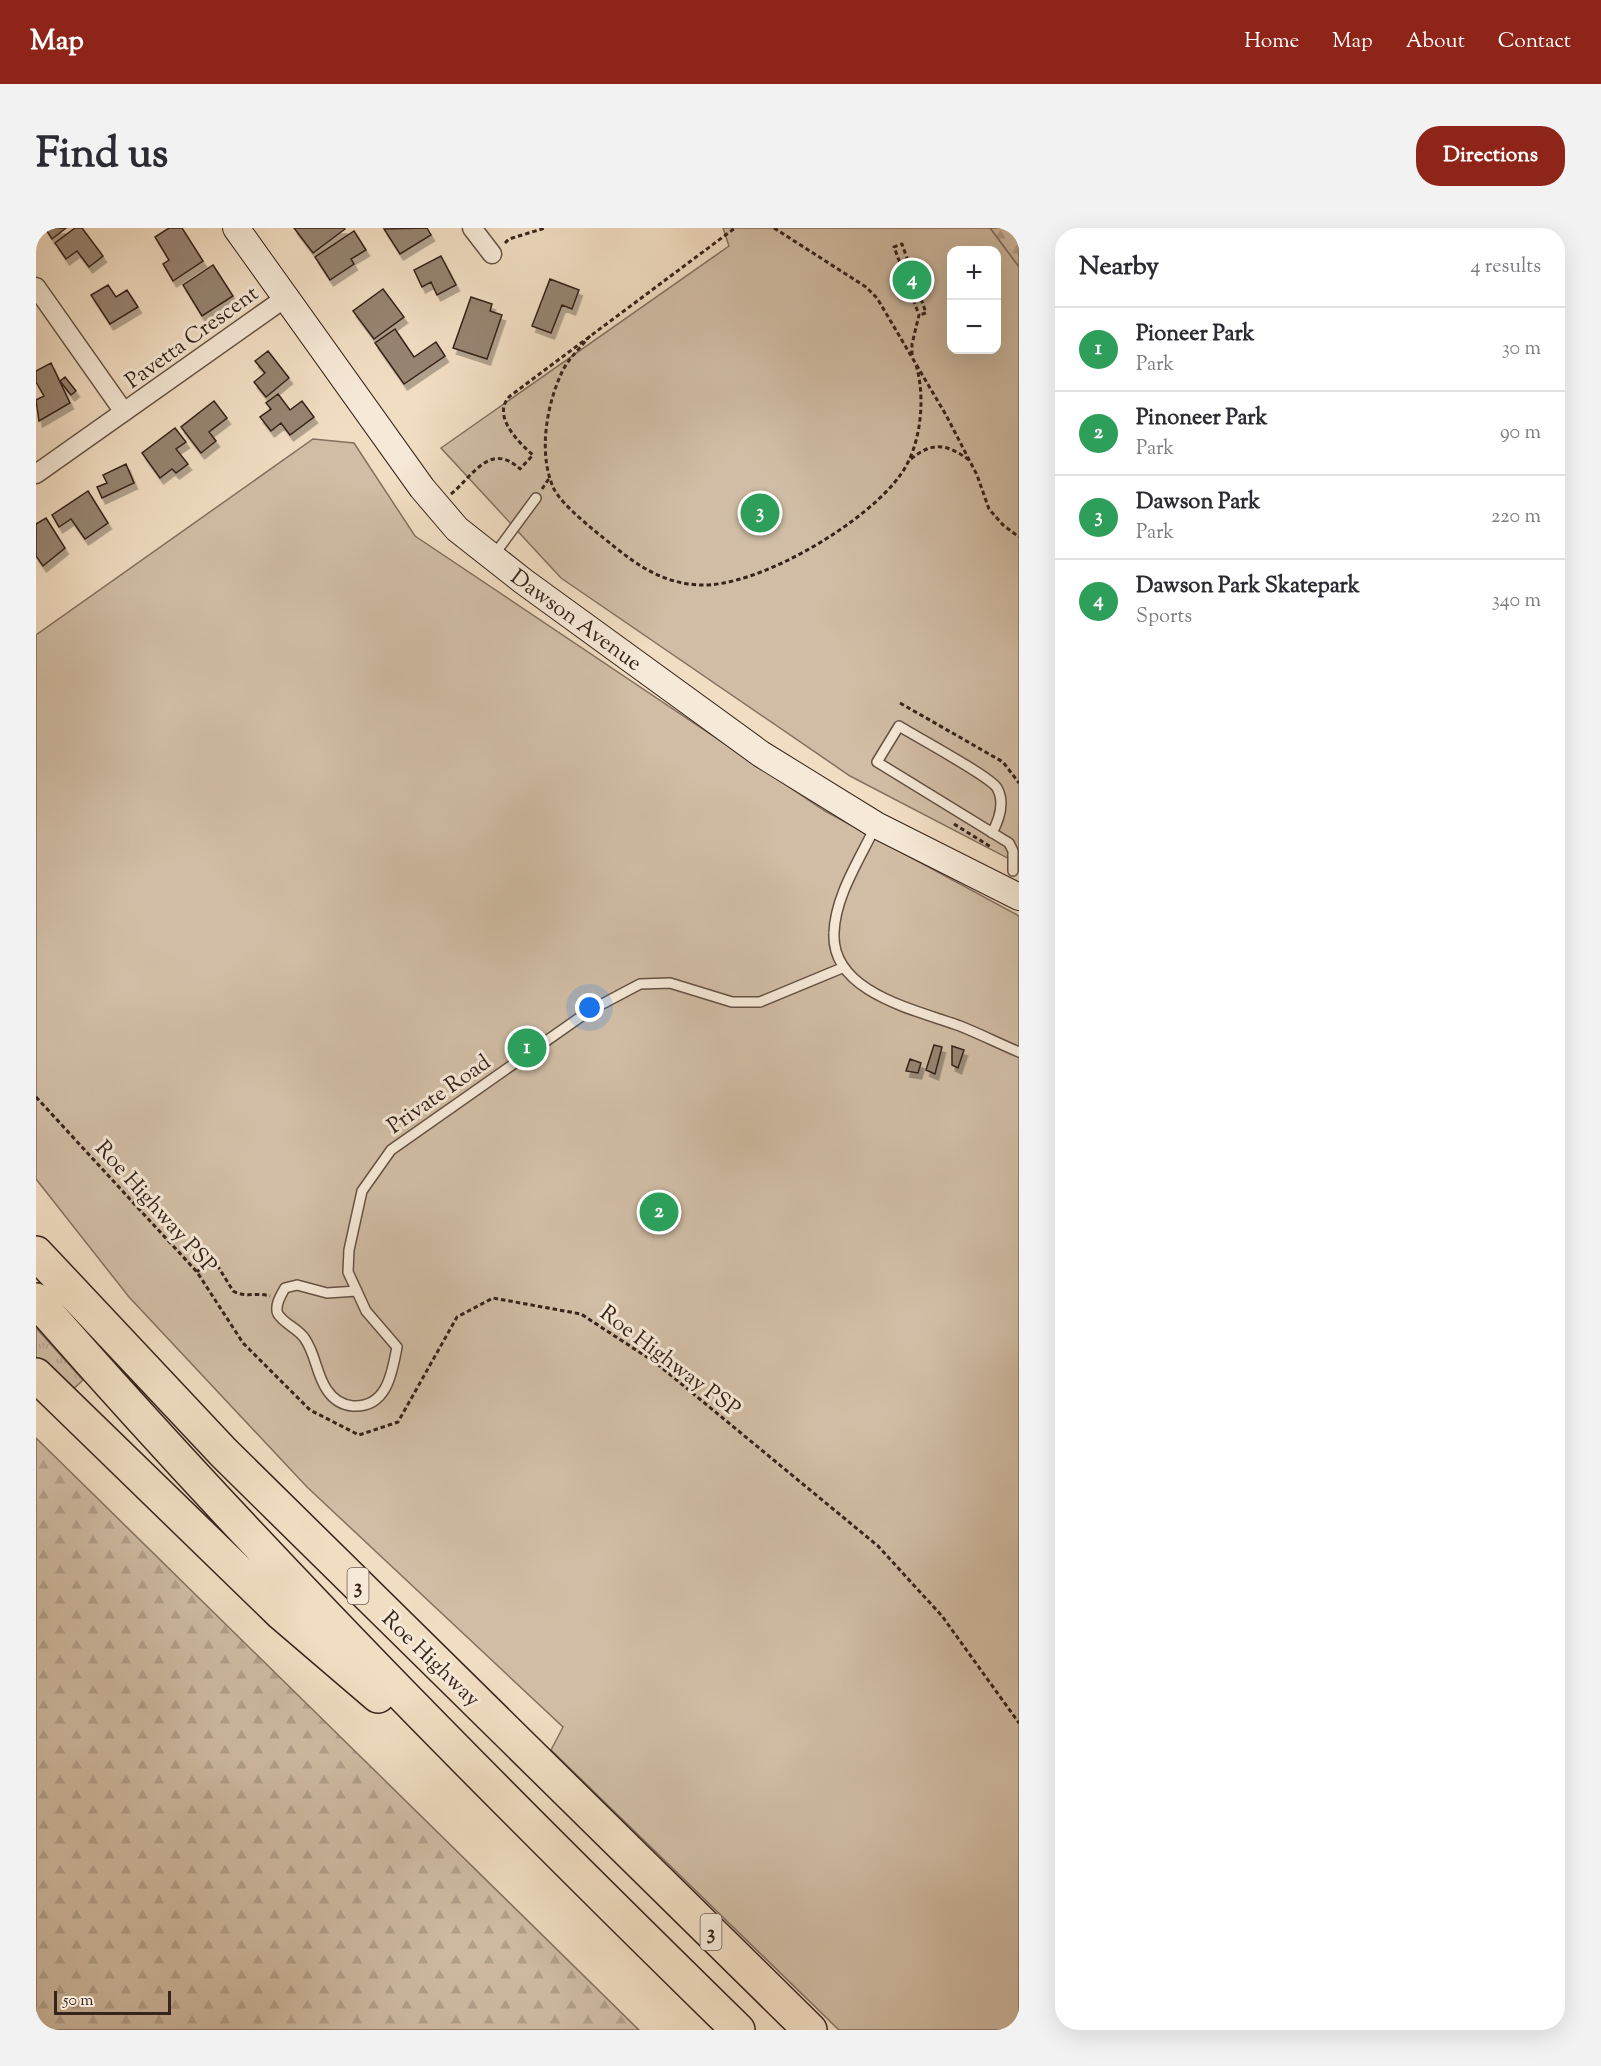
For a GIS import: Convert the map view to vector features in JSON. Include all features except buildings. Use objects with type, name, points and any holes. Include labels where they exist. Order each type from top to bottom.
[{"type":"highway","points":[[36,1228],[109,1333]]},
{"type":"highway","name":"Roe Highway","points":[[36,1253],[109,1333],[342,1571],[810,2030]]},
{"type":"highway","name":"Roe Highway","points":[[36,1300],[228,1512],[510,1807],[738,2030]]},
{"type":"highway","points":[[36,1376],[280,1613],[510,1807]]},
{"type":"main road","name":"Dawson Avenue","points":[[236,228],[422,488],[457,529],[761,754],[876,825],[1019,897]]},
{"type":"street","points":[[472,228],[492,254]]},
{"type":"street","name":"Pavetta Crescent","points":[[36,287],[124,412]]},
{"type":"street","name":"Pavetta Crescent","points":[[36,474],[285,298]]},
{"type":"lane","points":[[492,557],[536,498]]},
{"type":"lane","points":[[993,833],[998,824],[1001,804],[994,783],[899,726],[877,762],[1009,843],[1013,851],[1013,871]]},
{"type":"lane","points":[[876,825],[841,899],[833,934],[842,968],[875,996],[963,1027],[1019,1052]]},
{"type":"lane","name":"Private Road","points":[[279,1299],[278,1314],[307,1341],[315,1356],[326,1389],[335,1399],[346,1405],[362,1406],[374,1402],[384,1391],[391,1377],[397,1347],[366,1311],[348,1272],[349,1250],[362,1191],[391,1150],[589,1011],[640,984],[670,983],[732,1002],[760,1002],[842,968]]},
{"type":"lane","points":[[279,1299],[285,1288],[297,1285],[327,1293],[357,1291]]},
{"type":"path","points":[[492,254],[509,239],[545,228]]},
{"type":"path","points":[[446,498],[482,464],[505,458],[520,469],[533,455],[506,425],[503,416],[507,399],[735,228]]},
{"type":"path","points":[[774,228],[866,286],[886,310],[970,461],[989,509],[1003,525],[1019,537]]},
{"type":"path","points":[[913,357],[912,344],[919,315],[894,247],[902,244],[926,313],[919,315]]},
{"type":"path","points":[[590,336],[563,370],[549,408],[546,446],[553,488],[605,539],[656,576],[684,584],[722,584],[785,563],[812,549],[883,496],[902,474],[917,434],[921,393],[916,365]]},
{"type":"path","points":[[908,461],[924,450],[935,446],[956,450],[970,461]]},
{"type":"path","points":[[900,703],[1003,762],[1019,783]]},
{"type":"path","name":"Roe Highway PSP","points":[[36,1096],[197,1272],[243,1343],[310,1410],[359,1435],[398,1422],[457,1317],[493,1298],[581,1314],[656,1363],[878,1546],[942,1616],[1019,1723]]},
{"type":"path","points":[[197,1272],[202,1267],[213,1264],[219,1268],[233,1292],[245,1296],[262,1293],[279,1299]]},
{"type":"green space","points":[[723,228],[990,228],[1019,267],[1019,864],[850,776],[561,578],[441,448],[729,246]]},
{"type":"green space","points":[[990,228],[1019,228],[1019,267]]},
{"type":"green space","points":[[313,439],[354,443],[415,536],[825,811],[1019,916],[1019,2030],[839,2030],[551,1750],[563,1727],[307,1487],[129,1297],[36,1179],[36,635]]},
{"type":"green space","points":[[36,1328],[83,1380],[66,1396],[36,1366]]},
{"type":"green space","points":[[36,1438],[639,2030],[36,2030]]},
{"type":"place","name":"Dawson Park Skatepark","points":[[912,280]]},
{"type":"place","name":"Dawson Park","points":[[760,513]]},
{"type":"place","name":"Pioneer Park","points":[[527,1048]]},
{"type":"place","name":"Pinoneer Park","points":[[659,1212]]}]
